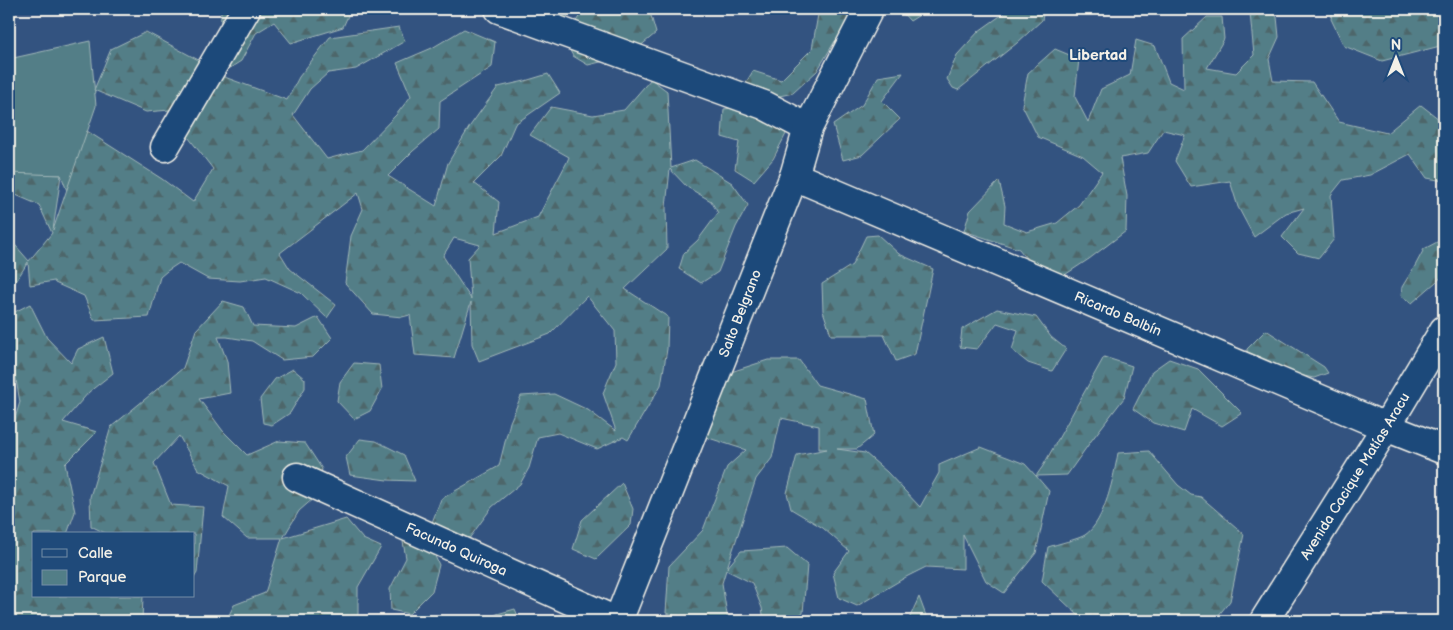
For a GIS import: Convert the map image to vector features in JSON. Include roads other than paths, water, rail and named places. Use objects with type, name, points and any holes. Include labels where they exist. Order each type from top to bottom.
[{"type":"street","points":[[165,147],[246,9]]},
{"type":"street","points":[[499,9],[764,105],[808,128]]},
{"type":"street","name":"Salto Belgrano","points":[[617,621],[794,176],[808,128],[869,9]]},
{"type":"street","name":"Ricardo Balbín","points":[[794,176],[1444,450]]},
{"type":"street","name":"Avenida Cacique Matías Aracu","points":[[1264,621],[1386,427],[1444,330]]},
{"type":"street","name":"Facundo Quiroga","points":[[297,477],[617,621]]},
{"type":"district","name":"Libertad","points":[[1098,55]]}]
